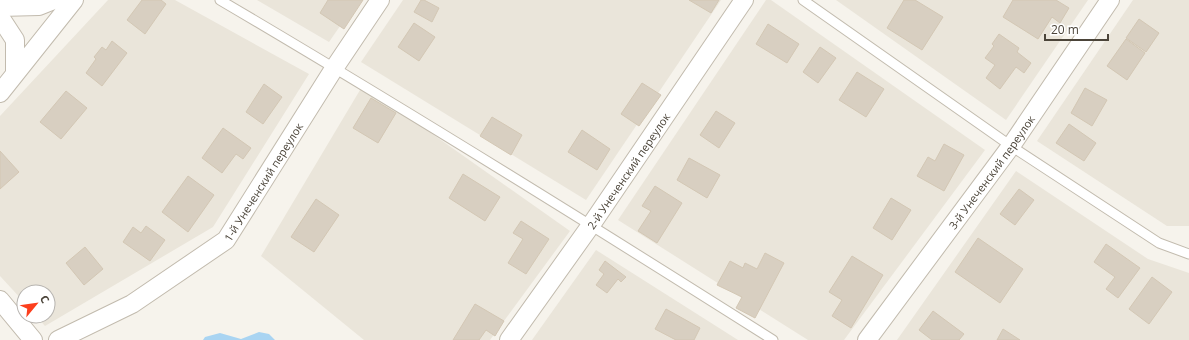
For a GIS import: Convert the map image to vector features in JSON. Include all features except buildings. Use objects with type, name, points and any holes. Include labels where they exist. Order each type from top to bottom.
[{"type":"street","points":[[0,7],[39,6],[54,0]]},
{"type":"street","points":[[0,93],[74,0]]},
{"type":"street","name":"1-й Унеченский переулок","points":[[58,340],[132,304],[226,240],[335,67],[380,0]]},
{"type":"street","name":"2-й Унеченский переулок","points":[[509,340],[591,225],[744,0]]},
{"type":"street","name":"3-й Унеченский переулок","points":[[867,340],[1011,146],[1110,0]]},
{"type":"street","points":[[0,17],[15,40],[16,73]]},
{"type":"street","points":[[0,300],[33,340]]},
{"type":"lane","points":[[220,0],[335,67],[591,225],[773,340]]},
{"type":"lane","points":[[803,0],[1011,146],[1159,244],[1189,254]]},
{"type":"shaded area","points":[[108,0],[175,0],[309,74],[213,227],[56,320],[56,284],[16,284],[16,293],[0,276],[0,116]]},
{"type":"shaded area","points":[[257,0],[358,0],[329,42]]},
{"type":"shaded area","points":[[403,0],[721,0],[586,200],[361,62]]},
{"type":"shaded area","points":[[766,0],[771,0],[985,150],[844,340],[808,340],[618,220]]},
{"type":"shaded area","points":[[836,0],[1088,0],[1006,120]]},
{"type":"shaded area","points":[[1133,0],[1189,0],[1189,226],[1167,226],[1037,141]]},
{"type":"shaded area","points":[[363,85],[570,231],[490,340],[364,340],[261,256]]},
{"type":"shaded area","points":[[1016,171],[1148,259],[1189,273],[1189,340],[897,340]]},
{"type":"shaded area","points":[[596,250],[738,340],[532,340]]},
{"type":"water","points":[[259,332],[269,334],[275,340],[203,340],[205,337],[220,333],[241,339]]}]
